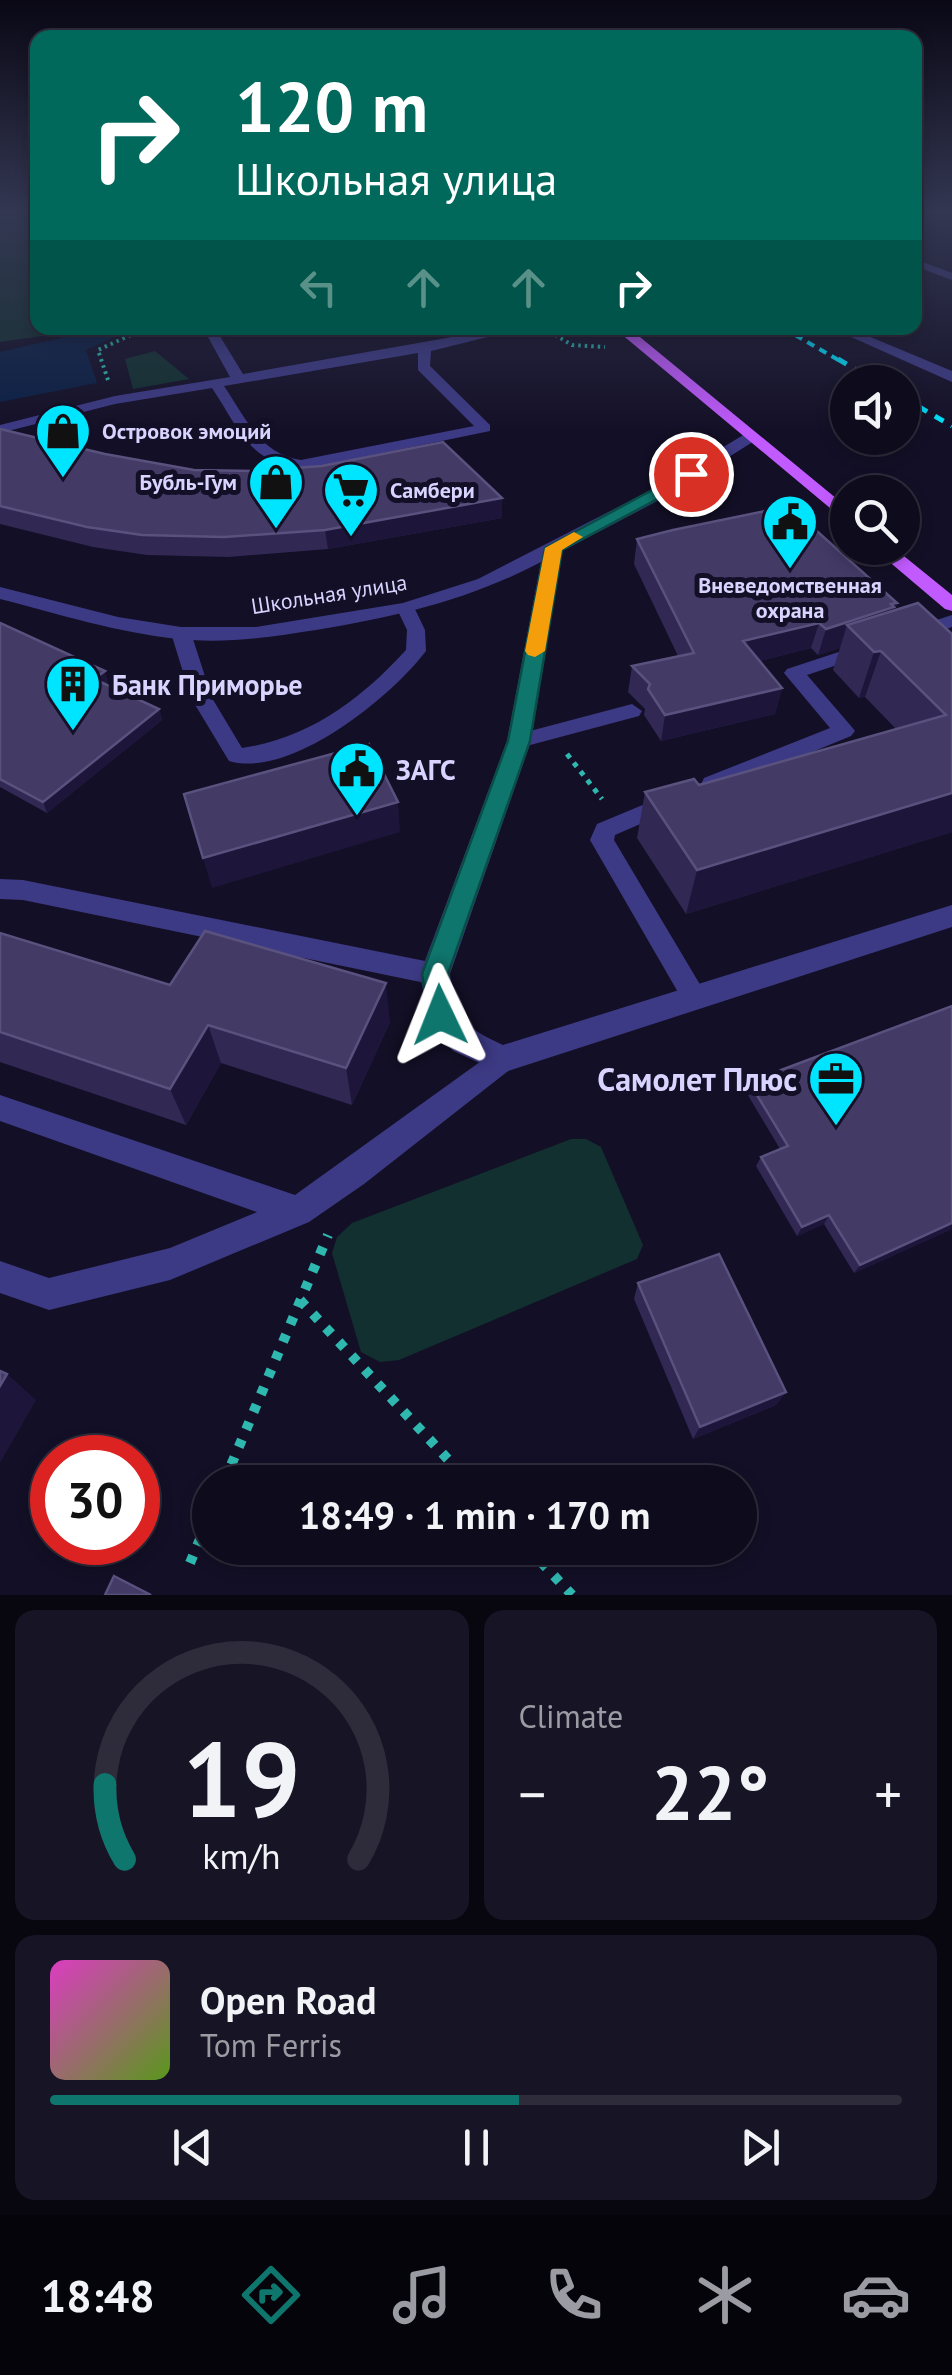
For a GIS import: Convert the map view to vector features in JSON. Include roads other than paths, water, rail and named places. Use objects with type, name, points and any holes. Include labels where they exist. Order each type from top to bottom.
[{"type":"main road","points":[[629,335],[830,503]]},
{"type":"main road","points":[[903,565],[952,605]]},
{"type":"street","points":[[855,335],[952,376]]},
{"type":"street","name":"Школьная улица","points":[[0,593],[118,623],[181,634],[256,632],[406,610],[485,583],[661,492],[751,438]]},
{"type":"street","points":[[553,548],[519,741],[435,974],[440,1015],[464,1041],[502,1058],[952,916]]},
{"type":"lane","points":[[212,335],[240,380]]},
{"type":"lane","points":[[433,335],[443,344]]},
{"type":"lane","points":[[0,428],[115,400],[485,335]]},
{"type":"lane","points":[[216,384],[261,452],[277,463],[300,465],[485,428],[423,367],[425,348]]},
{"type":"lane","points":[[181,634],[197,694],[211,722],[237,756],[280,750],[306,740],[384,688],[416,651],[416,630],[406,610]]},
{"type":"lane","points":[[695,998],[602,840],[605,830],[844,732],[794,673],[952,621]]},
{"type":"lane","points":[[519,741],[632,711]]},
{"type":"lane","points":[[0,890],[23,890],[435,974]]},
{"type":"lane","points":[[0,1277],[49,1294],[170,1264],[298,1211],[353,1174],[502,1058]]},
{"type":"lane","points":[[0,1108],[298,1211]]},
{"type":"water","points":[[73,335],[119,335],[86,350],[97,383],[0,402],[0,352]]},
{"type":"railway","points":[[795,335],[842,362]]},
{"type":"railway","points":[[838,359],[848,365]]},
{"type":"railway","points":[[920,407],[952,426]]},
{"type":"place","name":"Островок эмоций","points":[[63,480]]},
{"type":"place","name":"Бубль-Гум","points":[[276,531]]},
{"type":"place","name":"Самбери","points":[[351,539]]},
{"type":"place","name":"Вневедомственная охрана","points":[[790,571]]},
{"type":"place","name":"Банк Приморье","points":[[73,733]]},
{"type":"place","name":"ЗАГС","points":[[357,818]]},
{"type":"place","name":"Самолет Плюс","points":[[836,1128]]}]
